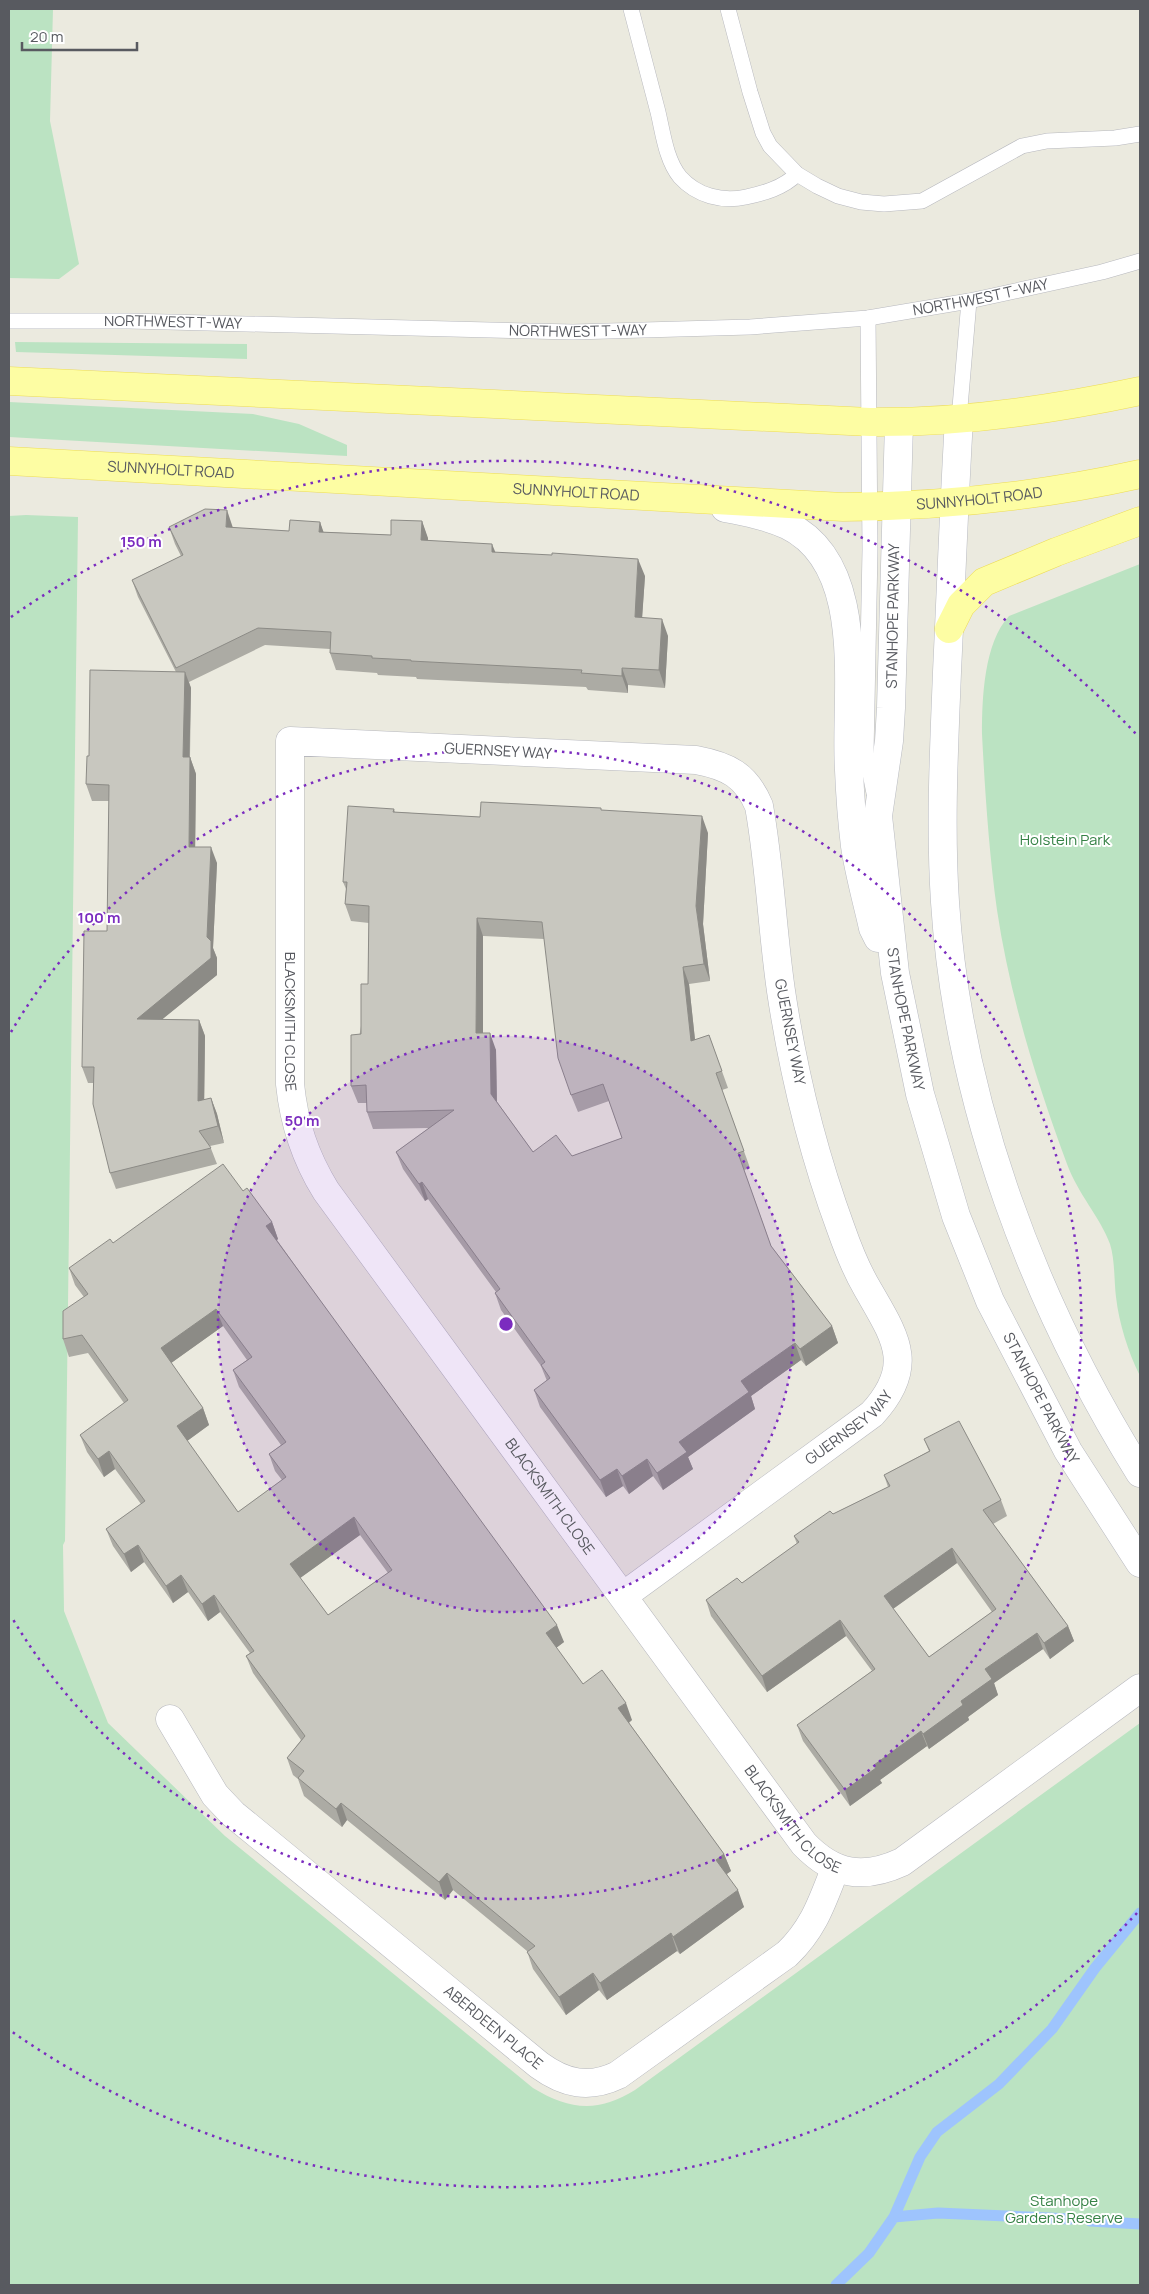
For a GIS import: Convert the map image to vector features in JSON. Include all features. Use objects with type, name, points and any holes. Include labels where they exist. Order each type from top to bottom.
[{"type":"main road","points":[[9,381],[899,423],[959,420],[1014,414],[1140,391]]},
{"type":"main road","name":"SUNNYHOLT ROAD","points":[[9,461],[672,499],[883,507],[954,504],[1085,487],[1140,474]]},
{"type":"main road","points":[[949,629],[961,605],[984,582],[1056,552],[1140,521]]},
{"type":"street","points":[[959,420],[943,774],[945,901],[958,1005],[970,1066],[1014,1219],[1082,1374],[1140,1473]]},
{"type":"street","name":"STANHOPE PARKWAY","points":[[899,423],[883,507],[891,708],[889,741],[878,816],[895,973],[920,1094],[956,1216],[990,1301],[1068,1451],[1140,1563]]},
{"type":"street","points":[[672,499],[754,514],[787,525],[801,534],[815,547],[829,567],[843,612],[849,653],[848,768],[856,847],[873,928],[895,973]]},
{"type":"street","name":"GUERNSEY WAY","points":[[290,741],[696,760],[726,768],[741,778],[752,790],[759,806],[781,990],[798,1078],[819,1163],[841,1231],[865,1286],[891,1329],[896,1343],[897,1374],[891,1389],[872,1414],[624,1596]]},
{"type":"street","name":"BLACKSMITH CLOSE","points":[[290,741],[290,1084],[293,1112],[301,1141],[312,1168],[326,1191],[804,1844],[819,1860],[835,1869],[866,1873],[885,1870],[902,1862],[1140,1688]]},
{"type":"street","name":"ABERDEEN PLACE","points":[[170,1719],[216,1795],[234,1814],[539,2066],[556,2077],[570,2082],[592,2084],[618,2075],[787,1954],[803,1939],[813,1924],[835,1869]]},
{"type":"lane","points":[[631,9],[667,149],[680,176],[691,187],[706,195],[723,199],[759,194],[778,187],[797,174]]},
{"type":"lane","points":[[728,9],[763,133],[780,158],[797,174],[838,196],[861,202],[922,201],[1022,146],[1047,140],[1114,138],[1140,134]]},
{"type":"lane","name":"NORTHWEST T-WAY","points":[[9,321],[129,321],[573,332],[750,327],[868,318],[969,300],[1102,272],[1140,261]]},
{"type":"lane","points":[[959,420],[969,300]]},
{"type":"lane","points":[[868,318],[870,422],[883,507]]},
{"type":"green space","points":[[9,9],[53,9],[50,121],[79,264],[59,279],[9,278]]},
{"type":"green space","points":[[15,342],[247,344],[247,359],[16,352]]},
{"type":"green space","points":[[9,402],[253,414],[299,424],[347,445],[347,456],[9,437]]},
{"type":"green space","name":"Stanhope Gardens Reserve","points":[[9,516],[78,517],[65,1541],[63,1545],[64,1611],[108,1723],[225,1836],[533,2088],[559,2101],[584,2106],[609,2102],[635,2090],[1140,1723],[1140,2285],[9,2285]]},
{"type":"green space","name":"Holstein Park","points":[[1140,564],[1140,1376],[1128,1347],[1119,1317],[1110,1244],[1101,1224],[1077,1185],[1067,1164],[1035,1071],[1009,975],[994,888],[982,734],[984,688],[989,656],[1001,627],[1009,616]]},
{"type":"building","points":[[205,509],[227,510],[226,527],[289,531],[290,520],[320,522],[319,532],[391,535],[391,520],[422,521],[421,540],[492,544],[492,552],[552,555],[552,553],[638,559],[635,617],[662,619],[659,670],[622,668],[622,676],[581,673],[582,670],[372,658],[372,656],[330,653],[331,632],[258,628],[176,668],[132,580],[183,555],[169,527]]},
{"type":"building","points":[[90,670],[185,672],[183,757],[190,757],[189,847],[211,847],[207,937],[211,941],[211,958],[137,1019],[199,1020],[198,1101],[211,1098],[218,1126],[199,1131],[211,1148],[110,1173],[93,1104],[94,1067],[82,1067],[84,931],[107,931],[109,785],[86,784],[87,756],[89,756]]},
{"type":"building","points":[[481,802],[601,808],[601,810],[702,816],[696,906],[704,964],[683,967],[691,1041],[709,1035],[722,1071],[716,1073],[744,1151],[738,1153],[771,1246],[832,1326],[800,1349],[795,1343],[741,1381],[749,1392],[679,1442],[687,1452],[657,1473],[647,1459],[622,1476],[617,1469],[600,1480],[534,1390],[550,1378],[541,1365],[545,1362],[495,1293],[500,1289],[422,1182],[419,1184],[396,1152],[454,1110],[367,1112],[366,1085],[351,1086],[351,1035],[361,1034],[361,984],[368,984],[369,906],[345,904],[347,882],[343,882],[348,806],[394,809],[393,812],[480,817]],"holes":[[[477,918],[542,922],[558,1058],[571,1095],[603,1084],[622,1138],[572,1156],[556,1135],[533,1152],[491,1094],[490,1033],[476,1033]]]},
{"type":"building","points":[[223,1164],[243,1191],[247,1188],[272,1222],[266,1226],[557,1625],[546,1633],[583,1684],[602,1670],[626,1703],[618,1708],[724,1854],[716,1860],[738,1890],[673,1937],[671,1933],[600,1983],[593,1973],[559,1997],[527,1952],[535,1946],[447,1873],[439,1882],[341,1803],[336,1809],[298,1778],[304,1771],[287,1758],[305,1736],[246,1656],[254,1651],[214,1595],[202,1604],[181,1575],[166,1586],[138,1545],[124,1554],[106,1529],[145,1501],[109,1451],[98,1459],[80,1435],[128,1400],[82,1335],[63,1339],[63,1311],[88,1294],[69,1268],[110,1239],[113,1243]],"holes":[[[216,1309],[252,1357],[233,1370],[286,1442],[269,1454],[286,1477],[238,1512],[177,1426],[203,1408],[161,1348]],[[354,1517],[392,1570],[328,1615],[290,1564]]]},
{"type":"building","points":[[959,1421],[1001,1500],[983,1510],[1068,1626],[1044,1643],[1037,1633],[985,1669],[992,1679],[961,1701],[963,1705],[923,1734],[921,1731],[874,1765],[876,1768],[845,1790],[797,1725],[875,1669],[840,1620],[762,1676],[706,1600],[737,1578],[742,1583],[799,1542],[794,1536],[830,1511],[833,1514],[890,1486],[884,1475],[930,1451],[924,1439]],"holes":[[[952,1548],[996,1609],[929,1657],[884,1596]]]},
{"type":"waterway","points":[[836,2285],[869,2253],[894,2217],[920,2157],[937,2132],[999,2084],[1052,2029],[1095,1968],[1140,1913]]},
{"type":"waterway","points":[[894,2217],[938,2213],[1071,2219]]},
{"type":"waterway","points":[[1090,2221],[1140,2224]]}]
